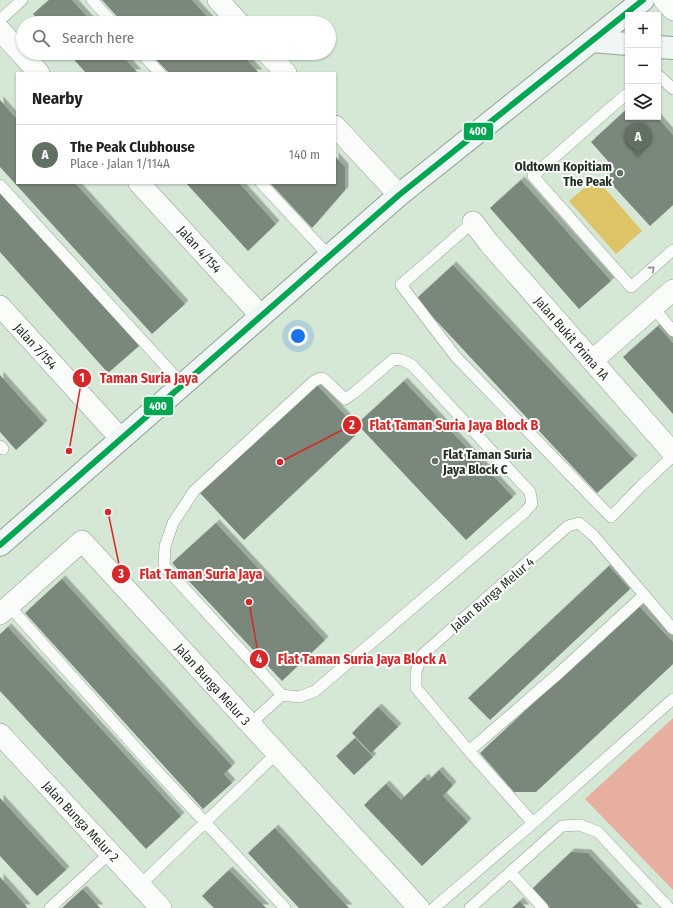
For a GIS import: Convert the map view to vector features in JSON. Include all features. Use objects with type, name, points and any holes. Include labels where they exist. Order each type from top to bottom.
[{"type":"street","points":[[218,0],[233,16]]},
{"type":"street","points":[[0,545],[399,195],[643,0]]},
{"type":"street","points":[[664,0],[673,10]]},
{"type":"street","points":[[0,30],[16,48]]},
{"type":"street","points":[[592,41],[625,44]]},
{"type":"street","points":[[661,47],[673,48]]},
{"type":"street","points":[[27,60],[38,72]]},
{"type":"street","points":[[274,60],[285,72]]},
{"type":"street","points":[[336,127],[399,195]]},
{"type":"street","name":"Jalan 4/154","points":[[141,184],[261,316]]},
{"type":"street","name":"Jalan Bukit Prima 1A","points":[[473,222],[489,244],[673,453]]},
{"type":"street","points":[[592,361],[673,290]]},
{"type":"street","name":"Jalan 7/154","points":[[0,306],[121,438]]},
{"type":"street","name":"Jalan Bunga Melur 3","points":[[4,610],[82,541],[419,908]]},
{"type":"street","name":"Jalan Bunga Melur 2","points":[[0,734],[161,908]]},
{"type":"lane","points":[[0,20],[22,0]]},
{"type":"lane","points":[[92,0],[107,16]]},
{"type":"lane","points":[[148,60],[159,72]]},
{"type":"lane","points":[[661,78],[673,89]]},
{"type":"lane","points":[[625,96],[533,176],[594,243],[631,287],[673,250]]},
{"type":"lane","points":[[263,184],[329,256]]},
{"type":"lane","points":[[0,185],[183,385]]},
{"type":"lane","points":[[473,222],[401,285],[456,357],[610,517],[640,486],[673,456]]},
{"type":"lane","points":[[653,308],[673,331]]},
{"type":"lane","points":[[250,724],[282,695],[299,697],[315,691],[525,512],[532,504],[530,492],[412,365],[402,360],[394,358],[354,394],[345,399],[325,380],[321,378],[314,381],[194,491],[173,523],[165,546],[164,566],[282,695]]},
{"type":"lane","name":"Jalan Bunga Melur 4","points":[[533,823],[469,751],[416,688],[416,672],[422,655],[568,526],[579,523],[594,536],[644,595]]},
{"type":"lane","points":[[469,751],[559,673],[644,595],[673,629]]},
{"type":"lane","points":[[4,610],[285,908]]},
{"type":"lane","points":[[434,908],[673,699]]},
{"type":"lane","points":[[140,885],[276,754]]},
{"type":"lane","points":[[470,908],[562,826],[580,825],[598,832],[669,908]]},
{"type":"lane","points":[[50,908],[110,853]]},
{"type":"lane","points":[[510,872],[543,908]]},
{"type":"shaded area","points":[[596,178],[642,231],[616,254],[569,201]]},
{"type":"shaded area","points":[[673,718],[673,890],[585,799]]},
{"type":"building","points":[[49,0],[72,0],[87,16],[35,16],[33,14]]},
{"type":"building","points":[[102,0],[192,0],[207,16],[117,16]]},
{"type":"building","points":[[74,60],[126,60],[137,72],[85,72]]},
{"type":"building","points":[[157,60],[247,60],[258,72],[168,72]]},
{"type":"building","points":[[0,100],[16,118],[16,184],[76,184],[185,304],[152,334],[0,167]]},
{"type":"building","points":[[625,111],[625,120],[660,120],[673,135],[673,205],[650,226],[606,178],[615,169],[591,142]]},
{"type":"building","points":[[336,157],[345,167],[345,190],[312,228],[271,184],[336,184]]},
{"type":"building","points":[[521,180],[611,281],[579,309],[490,208]]},
{"type":"building","points":[[187,184],[240,184],[276,224],[248,251]]},
{"type":"building","points":[[0,190],[139,346],[108,373],[0,252]]},
{"type":"building","points":[[453,265],[634,459],[597,493],[416,299]]},
{"type":"building","points":[[658,326],[673,343],[673,414],[623,357]]},
{"type":"building","points":[[0,375],[44,424],[16,450],[0,432]]},
{"type":"building","name":"Flat Taman Suria Jaya Block C","points":[[404,381],[513,497],[466,540],[357,424]]},
{"type":"building","points":[[316,384],[360,431],[244,540],[200,493]]},
{"type":"building","points":[[216,523],[325,640],[282,681],[172,563]]},
{"type":"building","points":[[609,566],[630,589],[490,720],[468,698]]},
{"type":"building","points":[[62,579],[232,766],[224,774],[232,783],[203,809],[25,613]]},
{"type":"building","points":[[638,605],[673,642],[673,664],[536,792],[514,792],[480,753]]},
{"type":"building","points":[[8,627],[181,816],[146,849],[0,691],[0,634]]},
{"type":"building","points":[[378,707],[398,727],[371,753],[352,733]]},
{"type":"building","points":[[355,738],[373,757],[354,775],[336,756]]},
{"type":"building","points":[[439,770],[453,785],[443,796],[468,822],[422,866],[364,805],[386,784],[401,800],[425,777],[428,781]]},
{"type":"building","points":[[0,798],[66,870],[37,896],[0,856]]},
{"type":"building","points":[[275,828],[349,908],[299,908],[272,879],[248,853]]},
{"type":"building","points":[[571,852],[588,853],[639,908],[550,908],[532,889]]},
{"type":"building","points":[[229,870],[266,908],[214,908],[202,896]]},
{"type":"building","points":[[0,877],[27,907],[26,908],[0,908]]},
{"type":"building","points":[[83,889],[100,908],[62,908]]},
{"type":"building","points":[[520,901],[526,908],[512,908]]},
{"type":"transit line","name":"400","points":[[0,545],[399,195],[643,0]]},
{"type":"place","name":"The Peak Clubhouse","points":[[638,156]]},
{"type":"place","name":"Oldtown Kopitiam The Peak","points":[[620,173]]},
{"type":"place","name":"Taman Suria Jaya","points":[[69,451]]},
{"type":"place","name":"Flat Taman Suria Jaya Block C","points":[[435,461]]},
{"type":"place","name":"Flat Taman Suria Jaya Block B","points":[[280,462]]},
{"type":"place","name":"Flat Taman Suria Jaya","points":[[108,512]]},
{"type":"place","name":"Flat Taman Suria Jaya Block A","points":[[249,602]]}]
